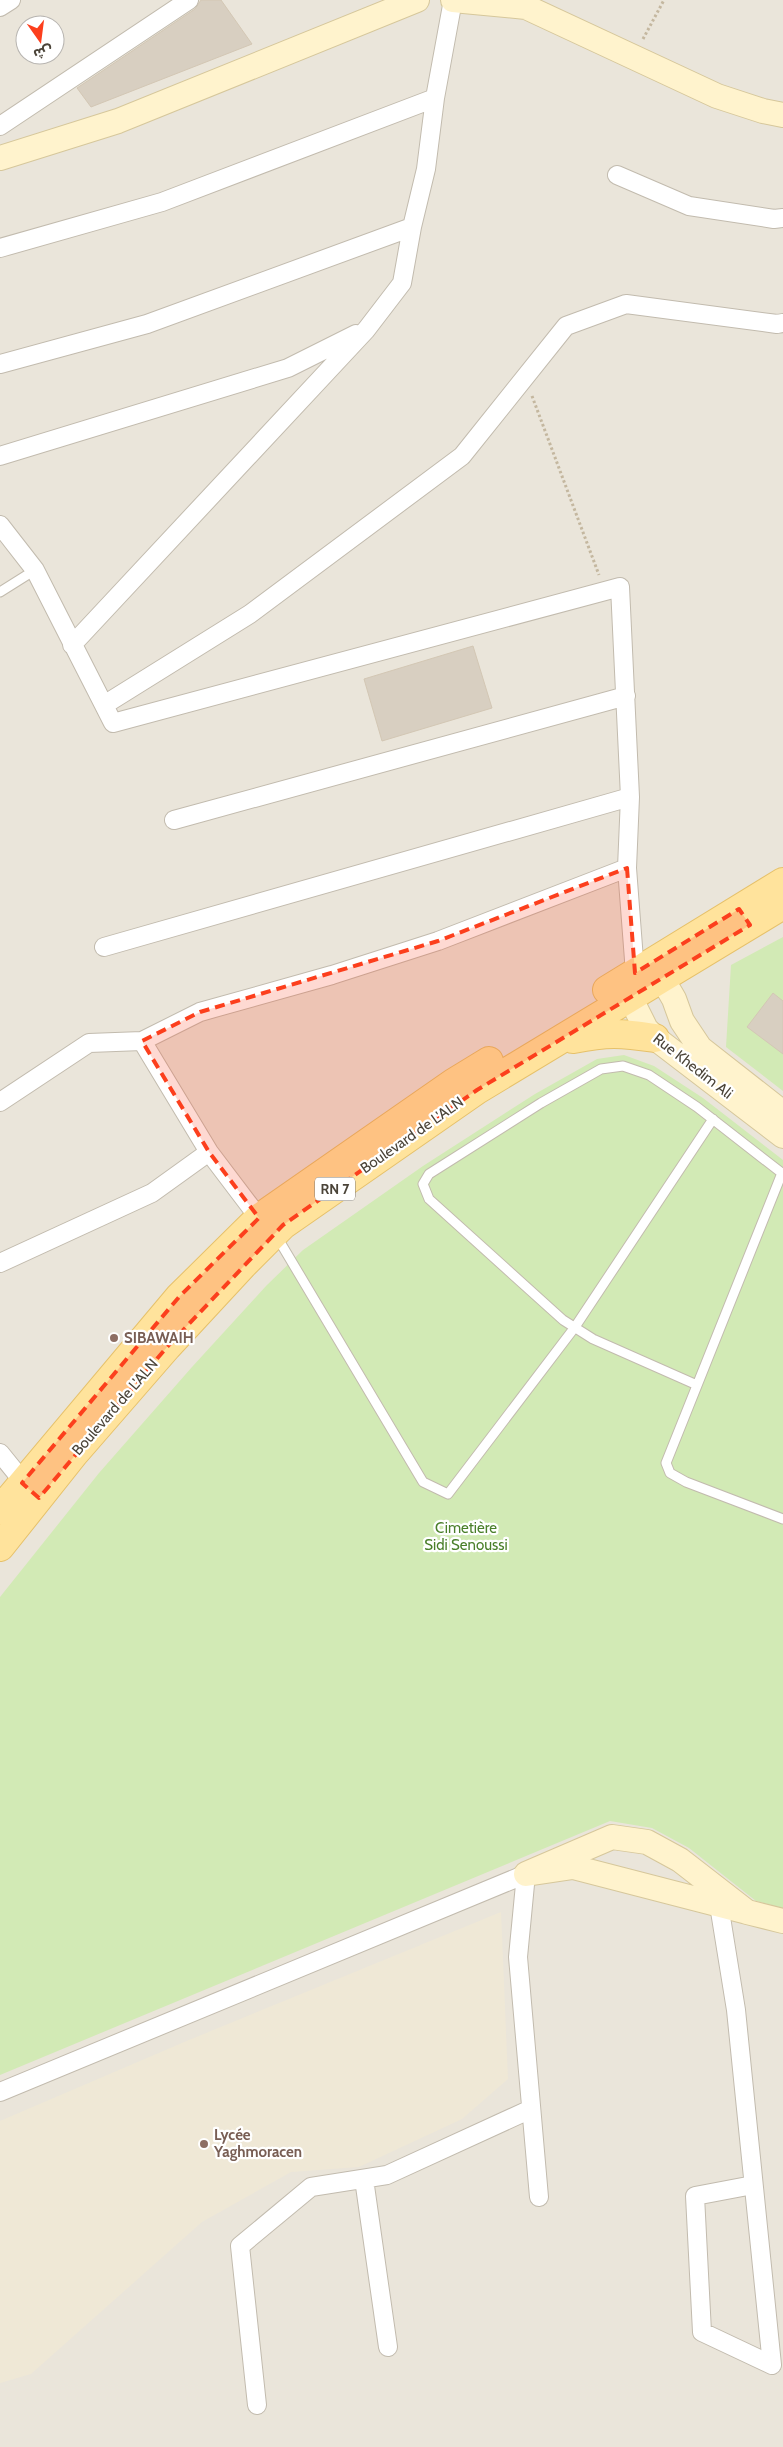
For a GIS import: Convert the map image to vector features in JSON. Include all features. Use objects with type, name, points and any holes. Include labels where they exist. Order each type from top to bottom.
[{"type":"main road","points":[[0,158],[118,121],[417,0]]},
{"type":"main road","points":[[453,0],[526,7],[717,96],[763,111],[783,114]]},
{"type":"main road","name":"Boulevard de L'ALN","points":[[0,1510],[31,1490],[74,1454],[168,1347],[267,1226],[453,1083],[745,917],[783,882]]},
{"type":"main road","name":"Boulevard de L'ALN","points":[[745,917],[783,905]]},
{"type":"main road","name":"Boulevard de L'ALN","points":[[267,1226],[283,1226],[477,1090],[554,1043],[640,978]]},
{"type":"main road","name":"Rue Khedim Ali","points":[[640,978],[640,1019],[655,1038],[783,1136]]},
{"type":"main road","name":"Rue Khedim Ali","points":[[640,978],[682,1021],[700,1048],[783,1113]]},
{"type":"main road","points":[[554,1043],[611,1033],[626,1033],[655,1038]]},
{"type":"main road","name":"Boulevard de L'ALN","points":[[0,1547],[31,1490]]},
{"type":"main road","points":[[526,1874],[612,1836],[647,1842],[680,1860],[747,1912]]},
{"type":"main road","points":[[526,1874],[573,1867],[783,1921]]},
{"type":"street","points":[[0,7],[11,0]]},
{"type":"street","points":[[0,126],[189,0]]},
{"type":"street","points":[[72,645],[366,330],[402,283],[412,227],[426,169],[435,98],[453,0]]},
{"type":"street","points":[[0,248],[162,202],[435,98]]},
{"type":"street","points":[[617,175],[689,206],[774,219],[783,218]]},
{"type":"street","points":[[0,364],[147,324],[412,227]]},
{"type":"street","points":[[104,705],[250,614],[462,456],[566,326],[626,304],[777,324],[783,323]]},
{"type":"street","points":[[0,456],[288,368],[366,330]]},
{"type":"street","points":[[0,525],[35,570],[113,723],[620,587],[630,797],[627,868],[640,978]]},
{"type":"street","points":[[174,820],[626,696]]},
{"type":"street","points":[[104,947],[630,797]]},
{"type":"street","points":[[0,1102],[89,1043],[142,1041],[200,1012],[332,975],[438,941],[627,868]]},
{"type":"street","points":[[142,1041],[209,1152],[267,1226]]},
{"type":"street","points":[[0,1263],[152,1193],[209,1152]]},
{"type":"street","points":[[0,1454],[31,1490]]},
{"type":"street","points":[[0,2092],[526,1874],[518,1957],[539,2197]]},
{"type":"street","points":[[719,1905],[736,2010],[772,2365],[702,2332],[695,2196],[753,2185]]},
{"type":"street","points":[[257,2405],[240,2246],[310,2187],[387,2175],[531,2109]]},
{"type":"street","points":[[364,2179],[388,2347]]},
{"type":"lane","points":[[0,592],[35,570]]},
{"type":"lane","points":[[697,1385],[593,1339],[563,1320],[428,1199],[423,1189],[426,1179],[532,1108],[600,1069],[623,1066],[650,1075],[782,1173],[666,1463],[670,1473],[686,1482],[783,1519]]},
{"type":"lane","points":[[267,1226],[423,1482],[448,1494],[575,1327],[713,1120]]},
{"type":"path","points":[[634,58],[664,0]]},
{"type":"path","points":[[526,377],[605,592]]},
{"type":"highlighted area","points":[[627,868],[635,973],[739,909],[750,925],[477,1090],[283,1225],[167,1347],[39,1498],[22,1483],[179,1297],[259,1218],[209,1152],[142,1041],[200,1012],[438,941]]},
{"type":"shaded area","points":[[0,0],[783,0],[783,2447],[0,2447]]},
{"type":"shaded area","name":"Lycée Yaghmoracen","points":[[501,1912],[508,2079],[462,2119],[359,2167],[291,2172],[202,2222],[31,2374],[0,2383],[0,2121],[189,2040]]},
{"type":"green space","points":[[783,937],[783,1091],[726,1047],[731,965]]},
{"type":"green space","name":"Cimetière Sidi Senoussi","points":[[624,1055],[654,1066],[703,1098],[783,1160],[783,1908],[756,1901],[689,1848],[652,1828],[610,1821],[0,2075],[0,1597],[99,1473],[266,1286],[303,1250],[423,1166],[535,1094],[597,1059]]},
{"type":"building","points":[[201,0],[221,0],[252,44],[91,107],[77,88],[195,9]]},
{"type":"building","points":[[473,646],[492,708],[382,741],[364,679]]},
{"type":"building","points":[[773,993],[783,1001],[783,1054],[747,1027]]},
{"type":"place","name":"SIBAWAIH","points":[[114,1338]]},
{"type":"place","name":"Lycée Yaghmoracen","points":[[204,2144]]}]
